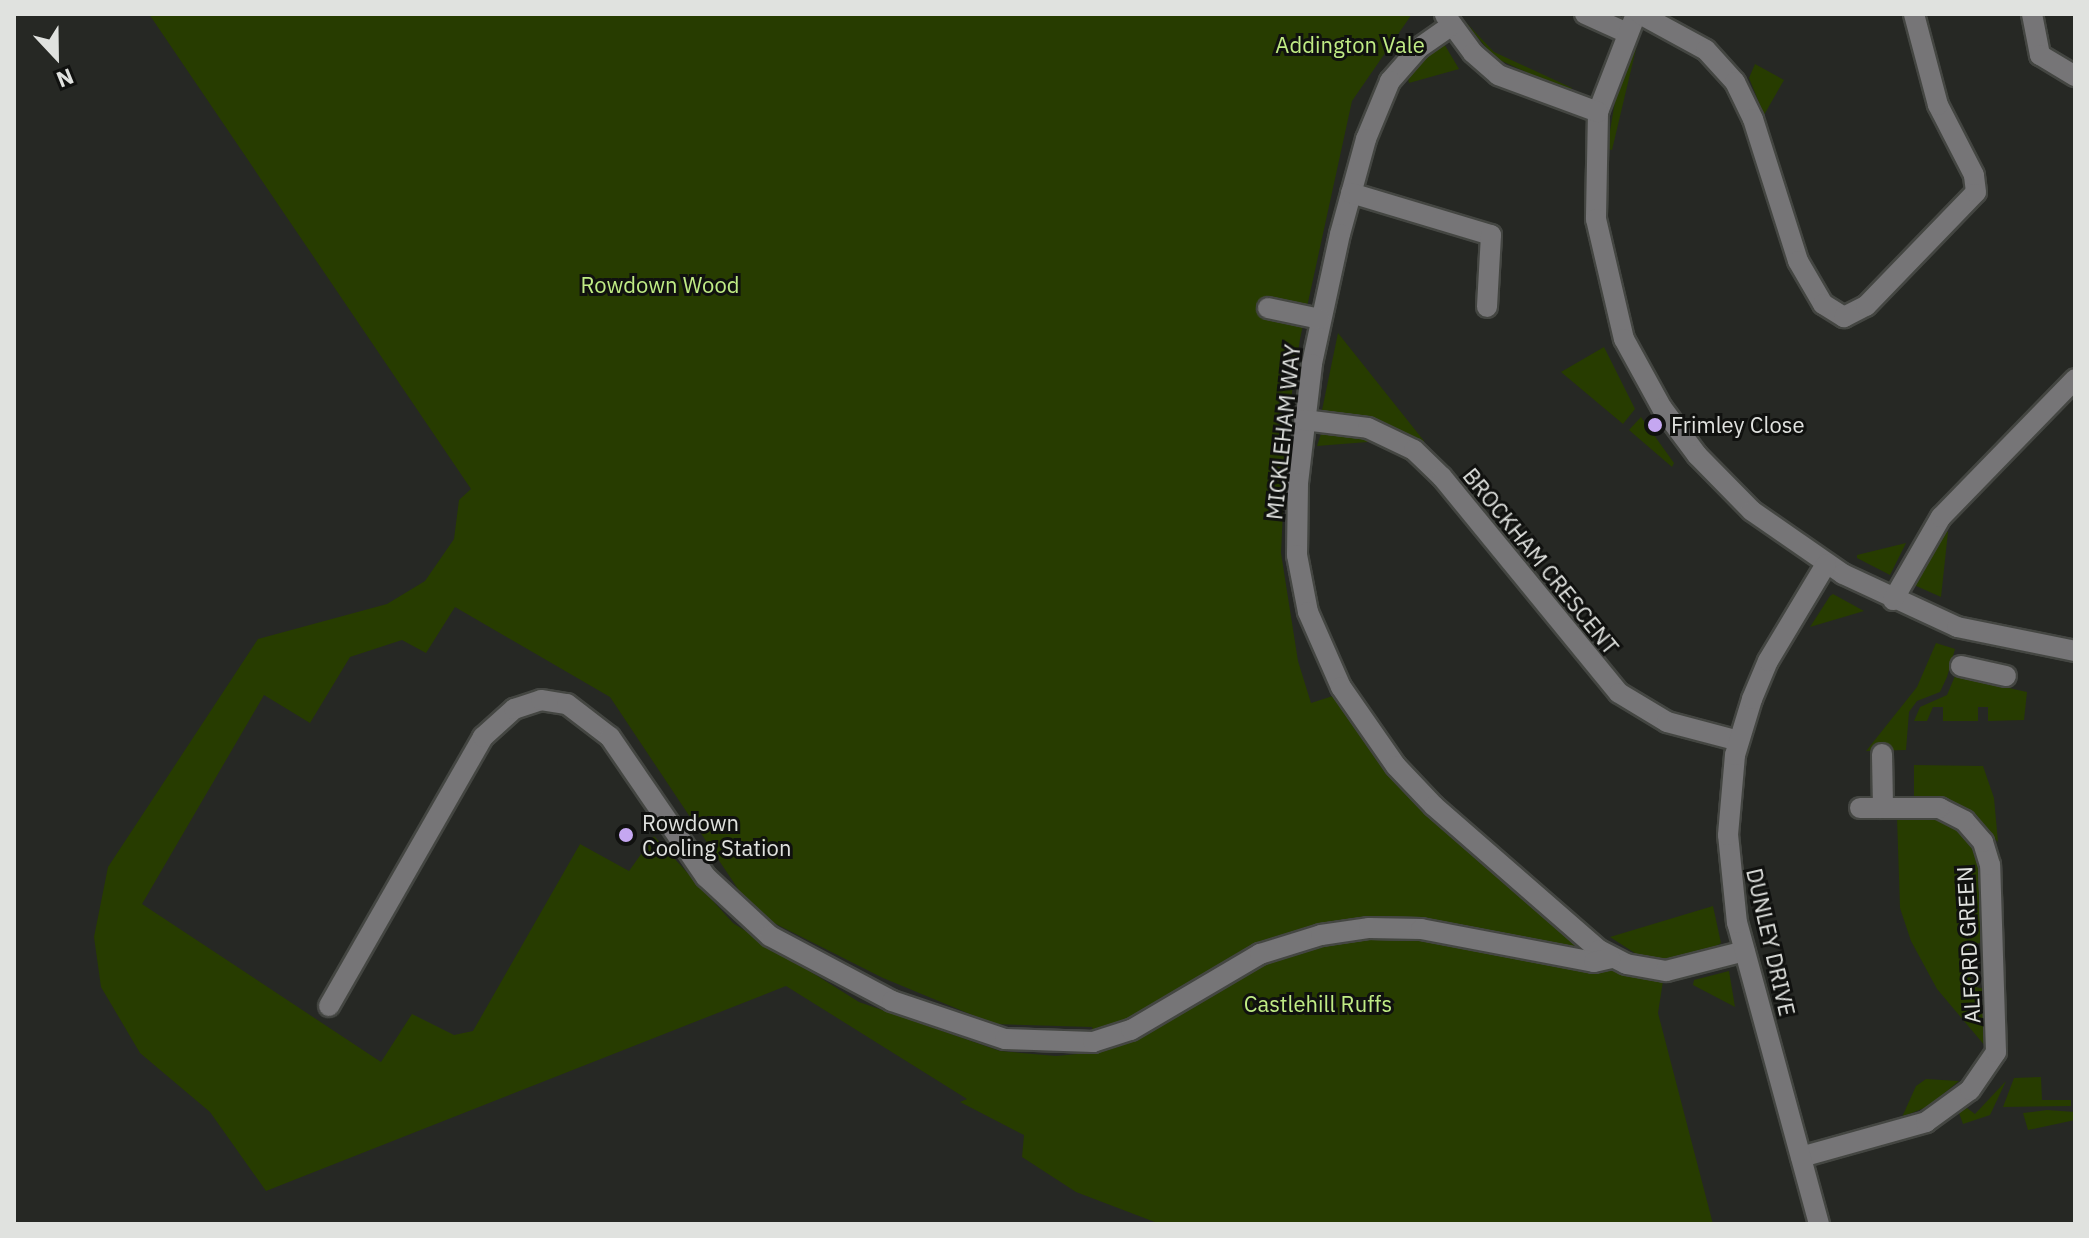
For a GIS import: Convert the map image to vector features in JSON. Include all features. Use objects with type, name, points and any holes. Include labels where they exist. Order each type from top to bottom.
[{"type":"street","points":[[1585,14],[1627,33]]},
{"type":"street","points":[[1914,14],[1938,105],[1974,175],[1976,192],[1866,306],[1844,317],[1823,304],[1801,267],[1753,119],[1735,82],[1706,50],[1638,14],[1627,33],[1598,112],[1598,235],[1614,306],[1638,369],[1674,426],[1720,481],[1767,524],[1826,564],[1893,600],[1991,636],[2075,651]]},
{"type":"street","points":[[2032,14],[2040,55],[2075,76]]},
{"type":"street","points":[[1448,19],[1498,75],[1598,112]]},
{"type":"street","name":"MICKLEHAM WAY","points":[[1448,19],[1390,81],[1351,193],[1320,319],[1304,420],[1296,511],[1299,568],[1312,623],[1341,687],[1379,745],[1424,797],[1611,958],[1666,971],[1745,951]]},
{"type":"street","points":[[1351,193],[1491,235],[1487,307]]},
{"type":"street","points":[[1268,308],[1320,319]]},
{"type":"street","points":[[1893,600],[1941,517],[2075,379]]},
{"type":"street","name":"BROCKHAM CRESCENT","points":[[1304,420],[1368,428],[1414,450],[1447,482],[1619,693],[1667,722],[1739,741]]},
{"type":"street","name":"DUNLEY DRIVE","points":[[1819,1224],[1745,951],[1729,860],[1729,810],[1739,741],[1768,661],[1826,564]]},
{"type":"street","points":[[1982,671],[1991,636]]},
{"type":"street","points":[[1961,666],[2006,676]]},
{"type":"street","points":[[329,1006],[483,737],[514,709],[541,700],[575,708],[610,737],[706,877],[770,936],[892,1001],[1005,1039],[1093,1042],[1131,1030],[1260,954],[1321,935],[1369,928],[1421,929],[1594,962],[1611,958]]},
{"type":"street","points":[[1882,754],[1883,808]]},
{"type":"street","name":"ALFORD GREEN","points":[[1801,1157],[1899,1132],[1953,1104],[1994,1061],[1990,873],[1983,842],[1958,815],[1929,807],[1860,808]]},
{"type":"green space","points":[[149,14],[1412,14],[1352,101],[1300,339],[1287,426],[1281,553],[1298,661],[1311,703],[1336,695],[1605,968],[1663,981],[1658,1013],[1713,1224],[1160,1224],[1076,1192],[1022,1157],[1024,1135],[960,1102],[967,1099],[786,986],[266,1191],[210,1112],[140,1053],[101,987],[94,937],[108,867],[258,639],[387,604],[425,581],[454,539],[459,500],[471,489]],"holes":[[[455,607],[610,697],[754,913],[883,978],[994,1024],[1092,1027],[1099,1052],[1056,1056],[1000,1051],[859,1002],[733,923],[654,836],[629,871],[580,844],[473,1031],[454,1035],[412,1014],[381,1062],[142,904],[264,695],[310,723],[350,657],[402,640],[426,653]]]},
{"type":"green space","points":[[1458,14],[1494,52],[1572,88],[1570,92],[1495,58]]},
{"type":"green space","points":[[1640,32],[1612,150],[1607,149],[1616,95]]},
{"type":"green space","points":[[1443,42],[1459,69],[1409,83],[1407,74],[1413,62]]},
{"type":"green space","points":[[1755,64],[1784,80],[1764,115],[1749,78]]},
{"type":"green space","points":[[1338,333],[1424,441],[1422,445],[1321,415]]},
{"type":"green space","points":[[1604,347],[1635,409],[1623,424],[1561,372]]},
{"type":"green space","points":[[1641,417],[1674,463],[1672,467],[1629,430]]},
{"type":"green space","points":[[1322,431],[1348,432],[1380,441],[1317,446]]},
{"type":"green space","points":[[1945,530],[1948,532],[1941,597],[1914,585]]},
{"type":"green space","points":[[1906,543],[1890,575],[1857,558],[1857,555]]},
{"type":"green space","points":[[1833,594],[1864,611],[1810,627],[1830,596]]},
{"type":"green space","points":[[1936,643],[1955,649],[1940,692],[1917,701],[1909,712],[1906,750],[1866,751],[1917,687]]},
{"type":"green space","points":[[1955,676],[2027,692],[2024,720],[1988,721],[1988,707],[1978,707],[1978,721],[1943,721],[1943,707],[1933,707],[1927,721],[1914,721],[1920,707],[1947,695]]},
{"type":"green space","points":[[1914,765],[1983,766],[1994,798],[1998,842],[1961,807],[1914,797]]},
{"type":"green space","points":[[1939,816],[1966,833],[1980,857],[1983,942],[1969,946],[1971,986],[1985,989],[1986,1047],[1937,989],[1911,941],[1900,908],[1897,818]]},
{"type":"green space","points":[[1713,906],[1721,943],[1710,950],[1676,958],[1644,959],[1610,937]]},
{"type":"green space","points":[[1729,971],[1735,1007],[1693,985],[1694,980]]},
{"type":"green space","points":[[2041,1077],[2042,1100],[2071,1100],[2071,1106],[2003,1107],[2014,1078]]},
{"type":"green space","points":[[1926,1079],[1959,1081],[1929,1106],[1902,1117],[1916,1086]]},
{"type":"green space","points":[[2006,1081],[1990,1115],[1963,1124],[1958,1110],[1967,1108],[1975,1114]]},
{"type":"green space","points":[[2047,1110],[2075,1112],[2075,1120],[2028,1130],[2023,1113]]},
{"type":"place","name":"Frimley Close","points":[[1655,425]]},
{"type":"place","name":"Rowdown Cooling Station","points":[[626,835]]},
{"type":"park label","name":"Addington Vale","points":[[1350,45]]},
{"type":"park label","name":"Rowdown Wood","points":[[660,285]]},
{"type":"park label","name":"Castlehill Ruffs","points":[[1318,1004]]}]
